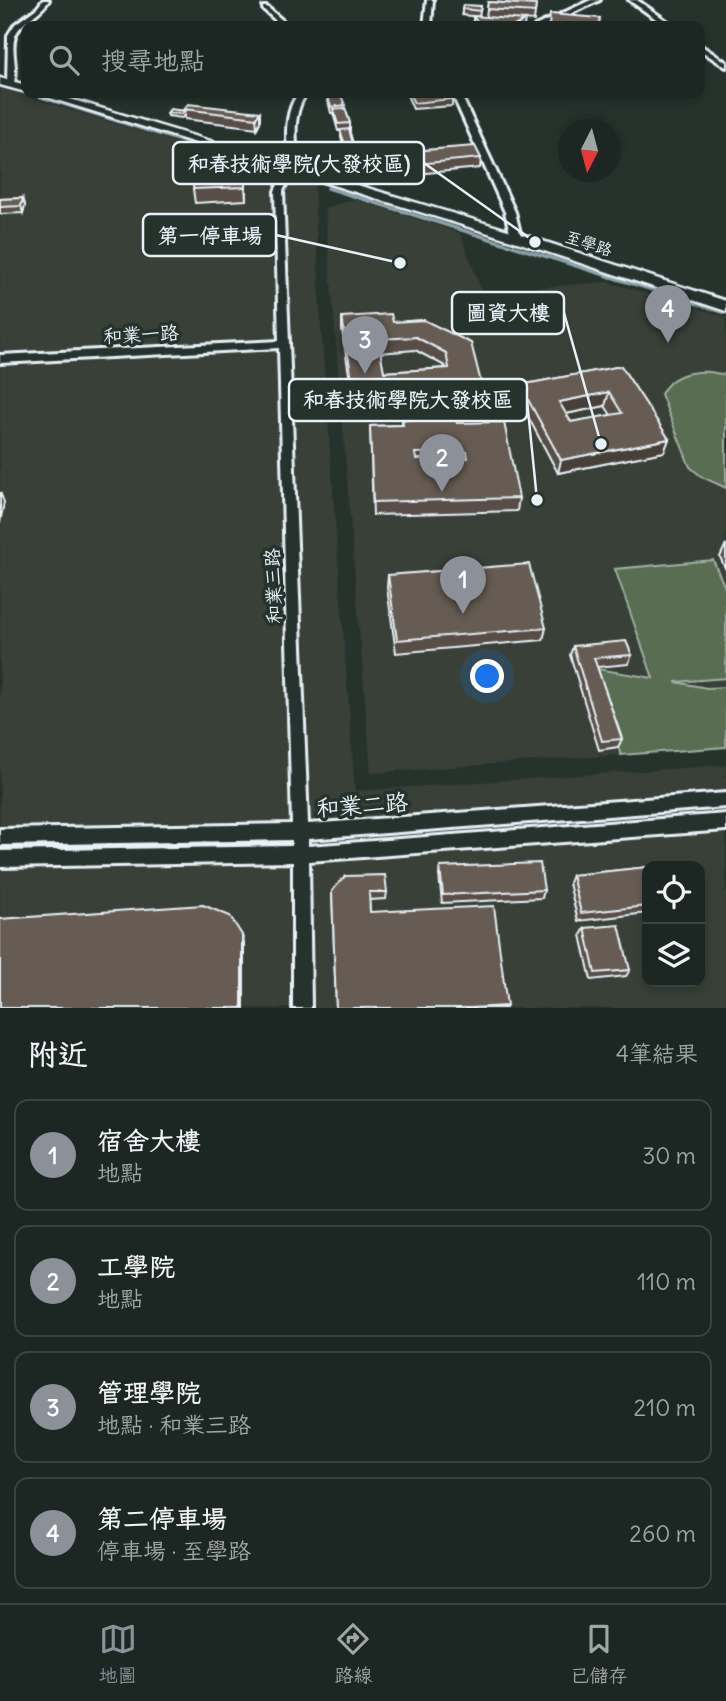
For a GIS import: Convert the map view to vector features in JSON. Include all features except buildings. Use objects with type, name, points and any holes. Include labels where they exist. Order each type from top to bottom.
[{"type":"street","points":[[26,21],[39,12],[46,0]]},
{"type":"street","points":[[428,21],[430,0]]},
{"type":"street","points":[[550,21],[597,0]]},
{"type":"street","points":[[632,0],[663,21]]},
{"type":"street","points":[[265,8],[280,21]]},
{"type":"street","points":[[5,82],[15,72],[9,44],[14,30],[21,25]]},
{"type":"street","points":[[705,50],[726,65]]},
{"type":"street","name":"至學路","points":[[55,98],[516,237],[726,306]]},
{"type":"street","points":[[296,170],[291,156],[294,106],[298,98]]},
{"type":"street","points":[[459,98],[510,212],[516,237]]},
{"type":"street","name":"和業三路","points":[[296,170],[285,178],[279,191],[301,854],[302,1008]]},
{"type":"street","name":"和業一路","points":[[0,359],[284,344]]},
{"type":"street","name":"和業二路","points":[[0,836],[300,832],[726,800]]},
{"type":"street","points":[[0,859],[301,854],[726,822]]},
{"type":"shaded area","points":[[0,88],[21,94],[21,98],[32,98],[314,185],[321,326],[355,791],[726,765],[726,1008],[0,1008]]},
{"type":"shaded area","points":[[354,199],[460,233],[482,292],[608,282],[726,317],[726,747],[371,773],[325,208]]},
{"type":"green space","points":[[695,372],[726,375],[726,488],[702,477],[690,467],[661,394],[675,378]]},
{"type":"green space","points":[[713,560],[726,590],[726,678],[675,682],[707,688],[726,687],[726,747],[621,755],[591,668],[653,678],[615,569]]},
{"type":"waterway","points":[[43,98],[236,159]]},
{"type":"waterway","points":[[328,188],[726,313]]},
{"type":"place","name":"和春技術學院(大發校區)","points":[[535,242]]},
{"type":"place","name":"第一停車場","points":[[400,263]]},
{"type":"place","name":"第二停車場","points":[[668,343]]},
{"type":"place","name":"管理學院","points":[[365,374]]},
{"type":"place","name":"圖資大樓","points":[[601,444]]},
{"type":"place","name":"工學院","points":[[442,492]]},
{"type":"place","name":"和春技術學院大發校區","points":[[537,500]]},
{"type":"place","name":"宿舍大樓","points":[[463,614]]}]
